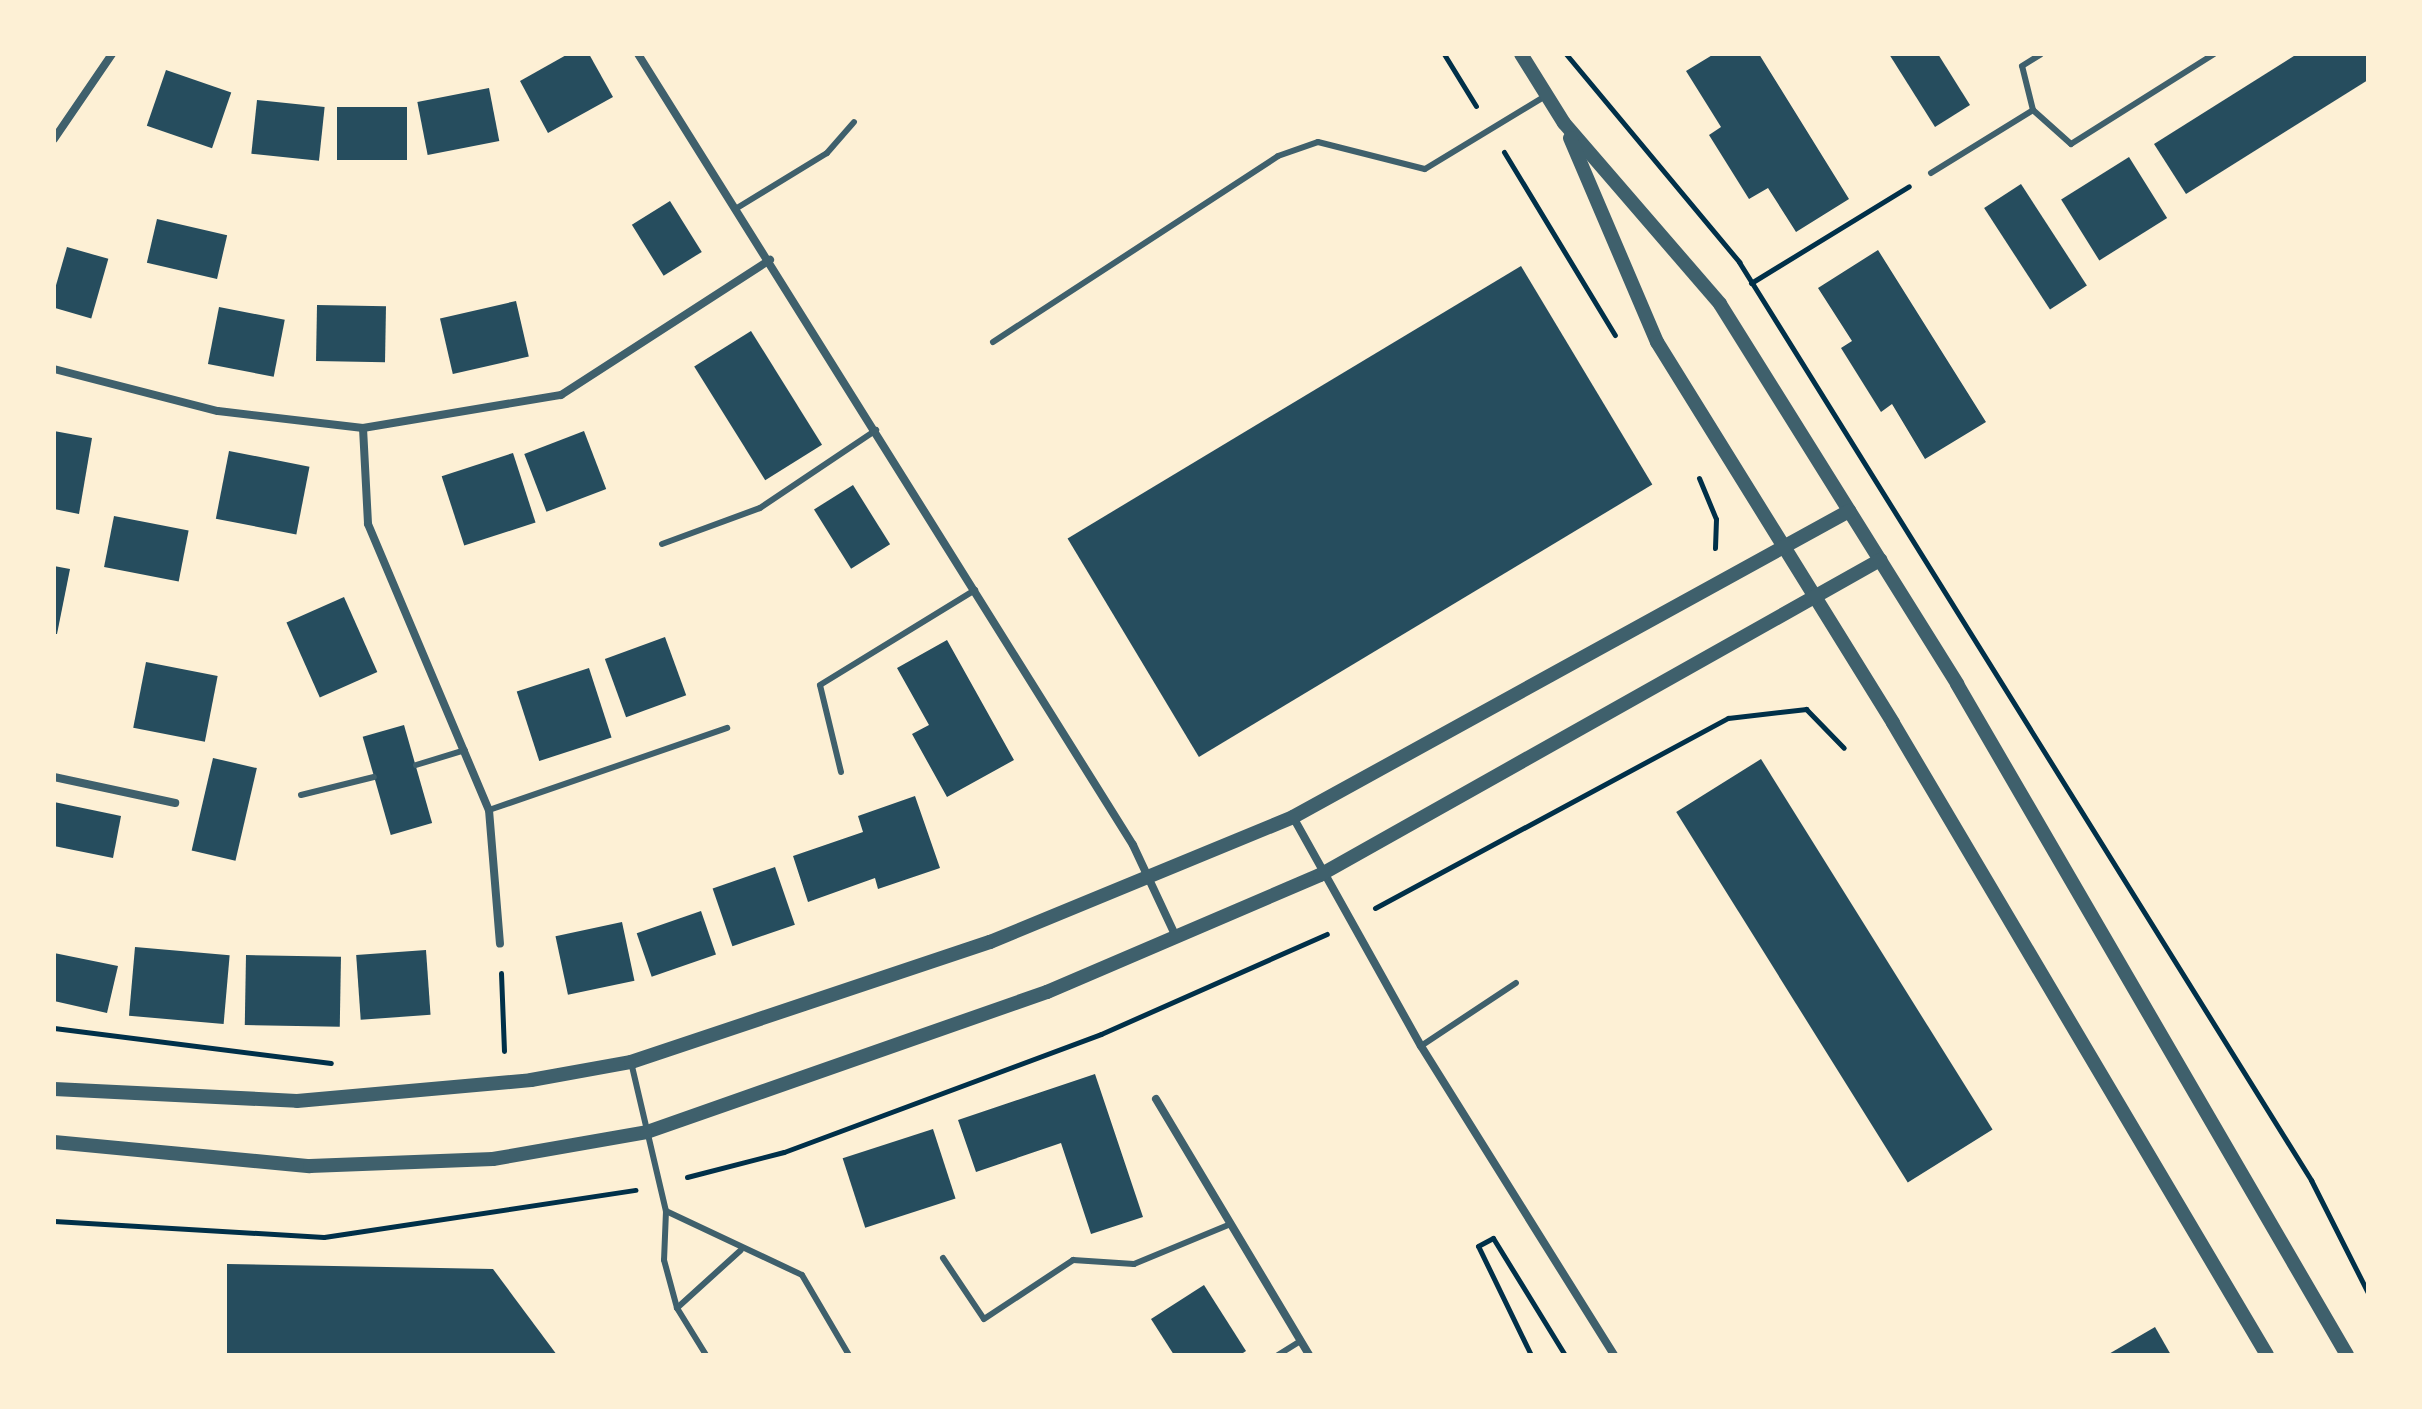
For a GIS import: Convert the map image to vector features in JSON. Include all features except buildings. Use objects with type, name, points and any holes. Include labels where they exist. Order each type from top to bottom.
[{"type":"street","points":[[54,139],[112,54]]},
{"type":"street","points":[[638,54],[770,260],[1152,877],[1177,941]]},
{"type":"street","points":[[1521,54],[1564,123],[1657,342],[1786,548],[2267,1355]]},
{"type":"street","points":[[1564,123],[1720,304],[1880,560],[2347,1355]]},
{"type":"street","points":[[54,369],[218,411],[363,428],[561,395],[770,260]]},
{"type":"street","points":[[363,428],[368,524],[489,810],[500,944]]},
{"type":"street","points":[[54,1089],[297,1101],[531,1080],[631,1062],[990,942],[1293,817],[1849,511]]},
{"type":"street","points":[[54,1142],[310,1166],[493,1159],[647,1132],[1177,941],[1320,875],[1880,560]]},
{"type":"street","points":[[54,777],[175,803]]},
{"type":"street","points":[[1293,817],[1320,875],[1421,1046],[1614,1355]]},
{"type":"street","points":[[1156,1099],[1228,1225],[1309,1355]]},
{"type":"lane","points":[[2041,54],[2022,66],[2033,110],[2071,144],[2214,54]]},
{"type":"lane","points":[[993,342],[1278,156],[1318,142],[1425,169],[1547,95]]},
{"type":"lane","points":[[1931,173],[2033,110]]},
{"type":"lane","points":[[737,208],[827,153],[854,122]]},
{"type":"lane","points":[[662,544],[760,508],[876,430]]},
{"type":"lane","points":[[841,772],[820,685],[975,590]]},
{"type":"lane","points":[[489,810],[727,728]]},
{"type":"lane","points":[[416,765],[465,750]]},
{"type":"lane","points":[[301,795],[374,777]]},
{"type":"lane","points":[[1421,1046],[1516,983]]},
{"type":"lane","points":[[631,1062],[666,1211],[664,1260],[677,1308],[706,1355]]},
{"type":"lane","points":[[666,1211],[741,1250],[802,1275],[849,1355]]},
{"type":"lane","points":[[943,1258],[984,1319],[1073,1260],[1134,1264],[1228,1225]]},
{"type":"lane","points":[[677,1308],[741,1250]]},
{"type":"lane","points":[[1278,1355],[1300,1341]]},
{"type":"path","points":[[1720,304],[1931,173]]},
{"type":"path","points":[[500,944],[505,1055]]},
{"type":"path","points":[[1531,1355],[1478,1246],[1493,1238],[1565,1355]]}]
